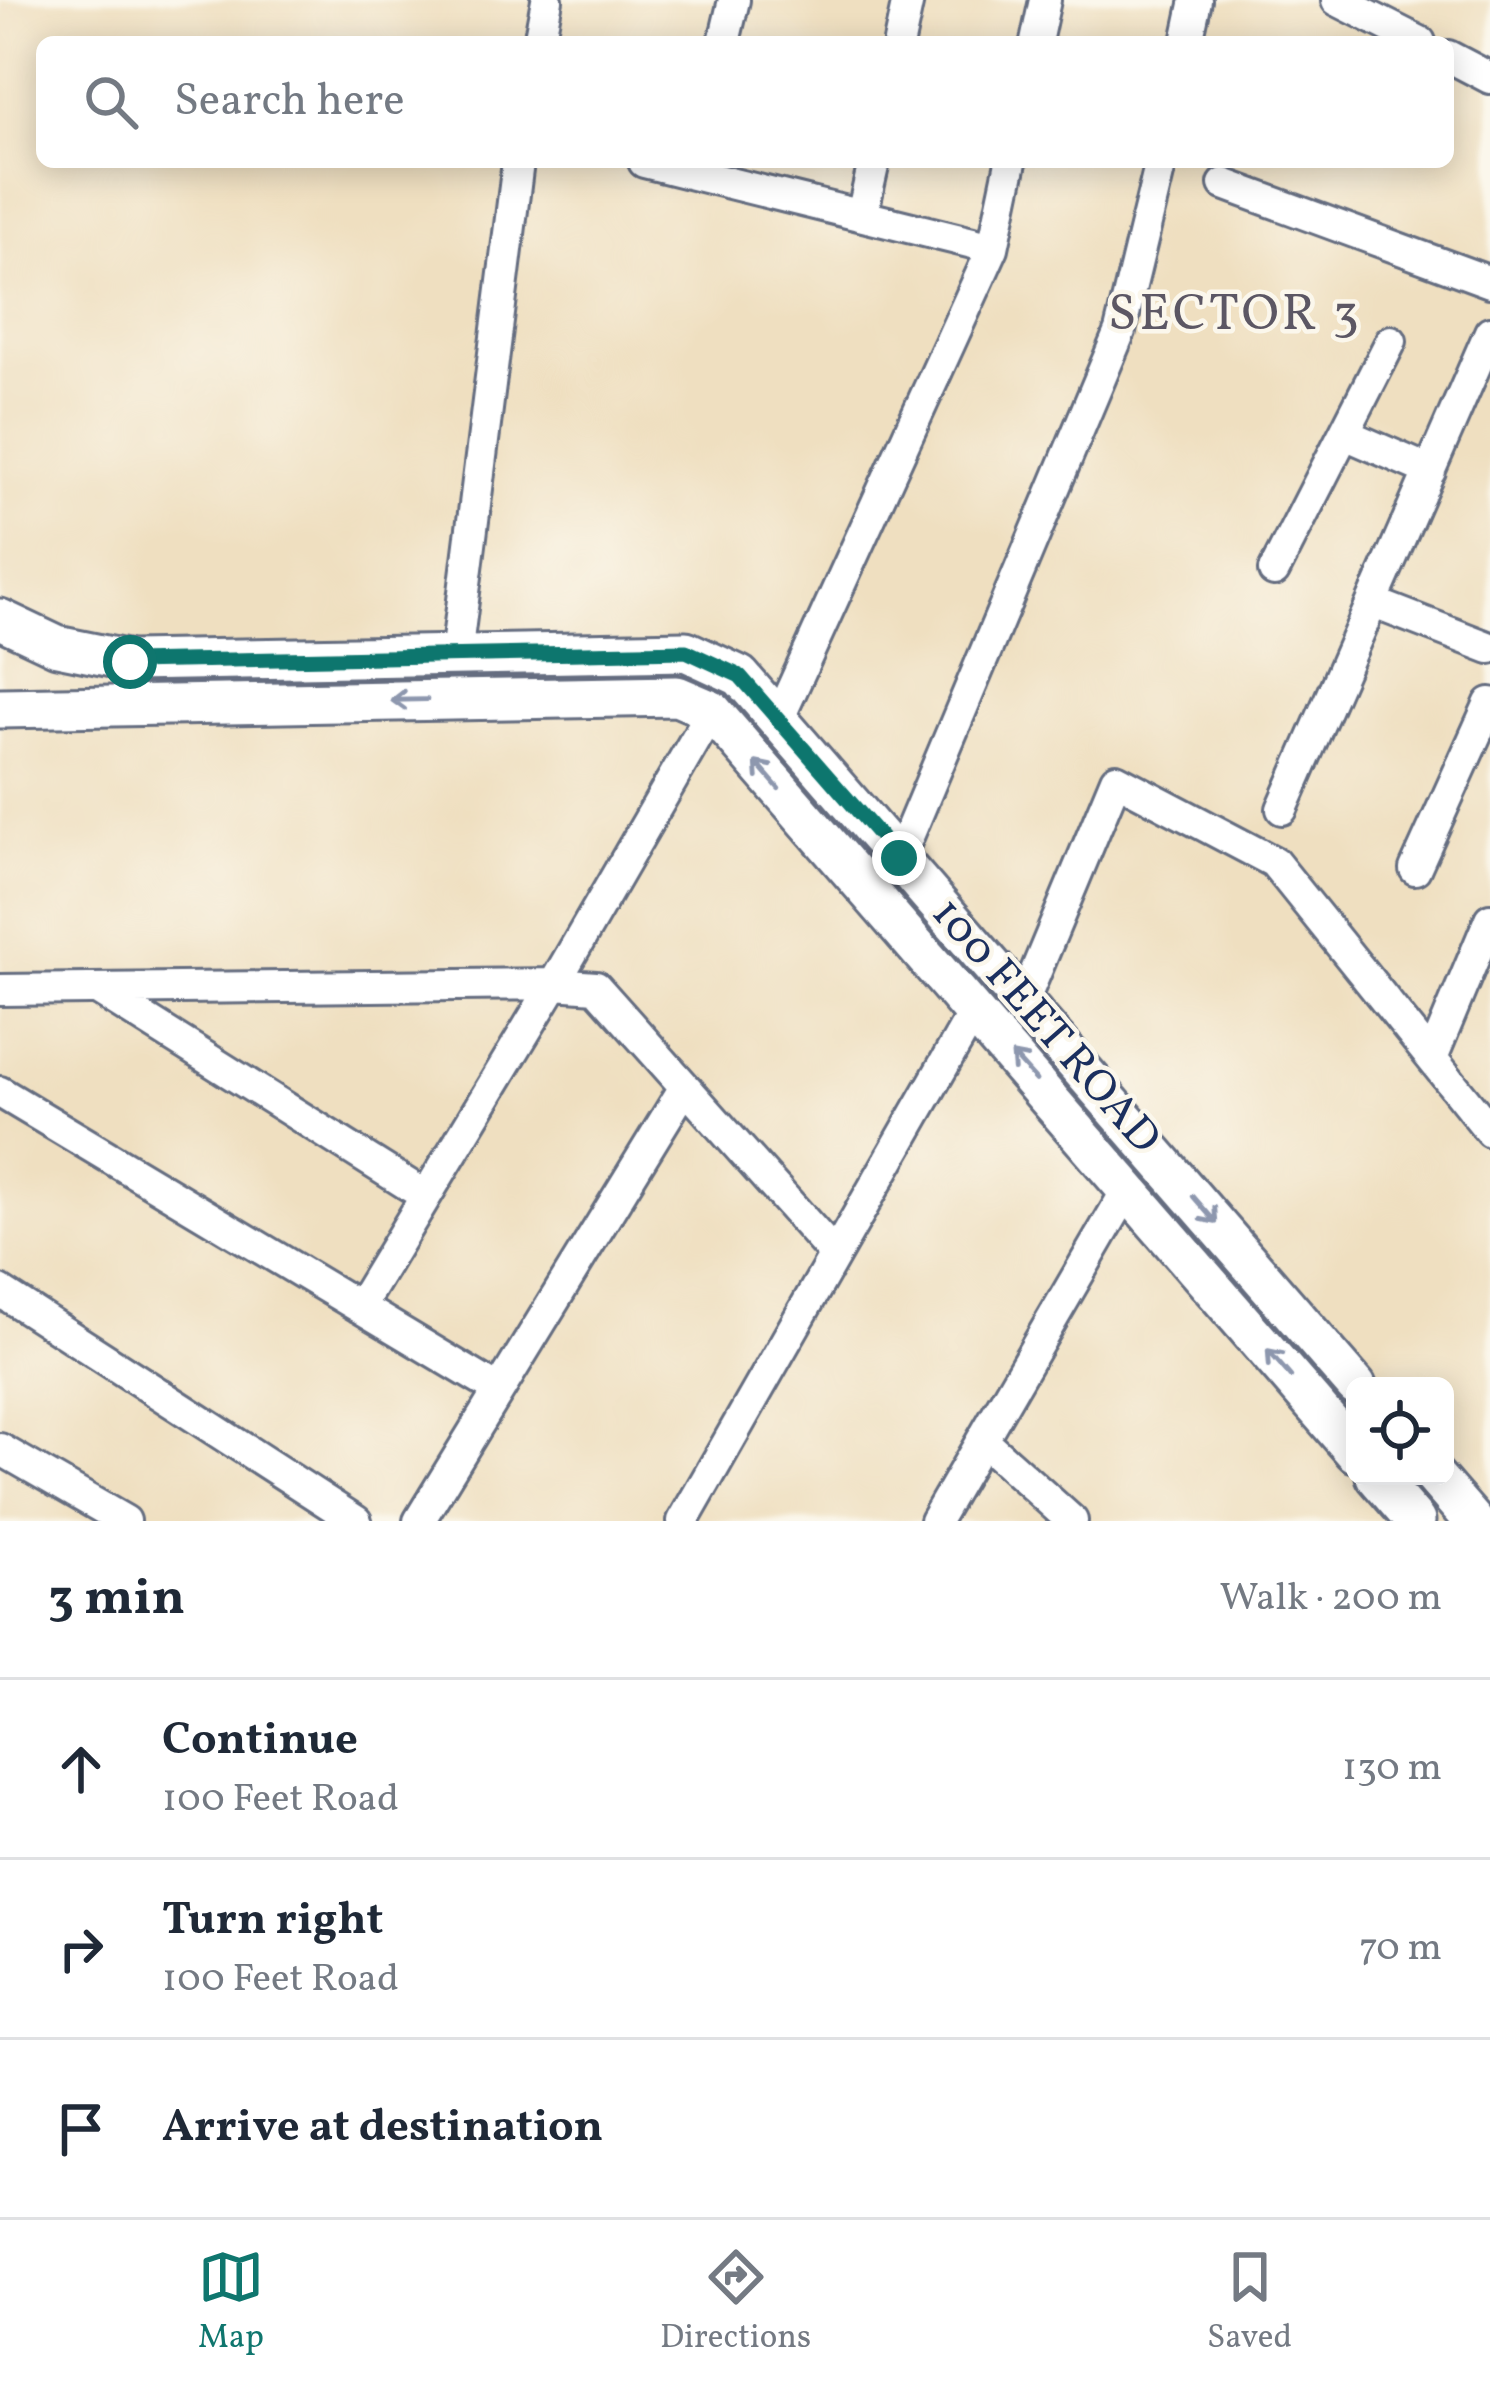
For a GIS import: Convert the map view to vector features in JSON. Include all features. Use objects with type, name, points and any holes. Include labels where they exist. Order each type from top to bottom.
[{"type":"main road","name":"100 FEET ROAD","points":[[0,619],[58,646],[130,662],[686,651],[740,676],[1349,1377]]},
{"type":"main road","points":[[0,708],[677,696],[712,711]]},
{"type":"main road","name":"100 FEET ROAD","points":[[712,711],[1346,1442]]},
{"type":"main road","points":[[1384,1485],[1414,1521]]},
{"type":"main road","points":[[1442,1485],[1473,1521]]},
{"type":"street","points":[[540,36],[548,0]]},
{"type":"street","points":[[725,36],[734,0]]},
{"type":"street","points":[[900,36],[908,0]]},
{"type":"street","points":[[1037,36],[1045,0]]},
{"type":"street","points":[[1188,36],[1196,0]]},
{"type":"street","points":[[1337,0],[1408,36]]},
{"type":"street","points":[[1454,59],[1490,78]]},
{"type":"street","points":[[455,656],[517,168]]},
{"type":"street","points":[[696,168],[992,248]]},
{"type":"street","points":[[862,215],[873,168]]},
{"type":"street","points":[[778,721],[992,248],[1010,168]]},
{"type":"street","points":[[899,858],[1120,331],[1160,168]]},
{"type":"street","points":[[1224,184],[1490,282]]},
{"type":"street","points":[[1282,809],[1490,332]]},
{"type":"street","points":[[1274,571],[1390,341]]},
{"type":"street","points":[[1345,434],[1430,471]]},
{"type":"street","points":[[1374,602],[1490,648]]},
{"type":"street","points":[[1414,869],[1490,703]]},
{"type":"street","points":[[358,1307],[712,711]]},
{"type":"street","points":[[1024,1000],[1116,778],[1274,862],[1490,1131]]},
{"type":"street","points":[[1432,1058],[1486,939]]},
{"type":"street","points":[[0,990],[596,987],[835,1255]]},
{"type":"street","points":[[97,989],[426,1196]]},
{"type":"street","points":[[683,1521],[974,1012]]},
{"type":"street","points":[[419,1521],[685,1087]]},
{"type":"street","points":[[0,1092],[498,1390]]},
{"type":"street","points":[[935,1521],[1121,1199]]},
{"type":"street","points":[[0,1291],[356,1521]]},
{"type":"street","points":[[982,1440],[1072,1521]]},
{"type":"street","points":[[0,1449],[125,1521]]},
{"type":"district","name":"SECTOR 3","points":[[1235,311]]},
{"type":"route","points":[[130,662],[686,651],[740,676],[899,858]]}]
